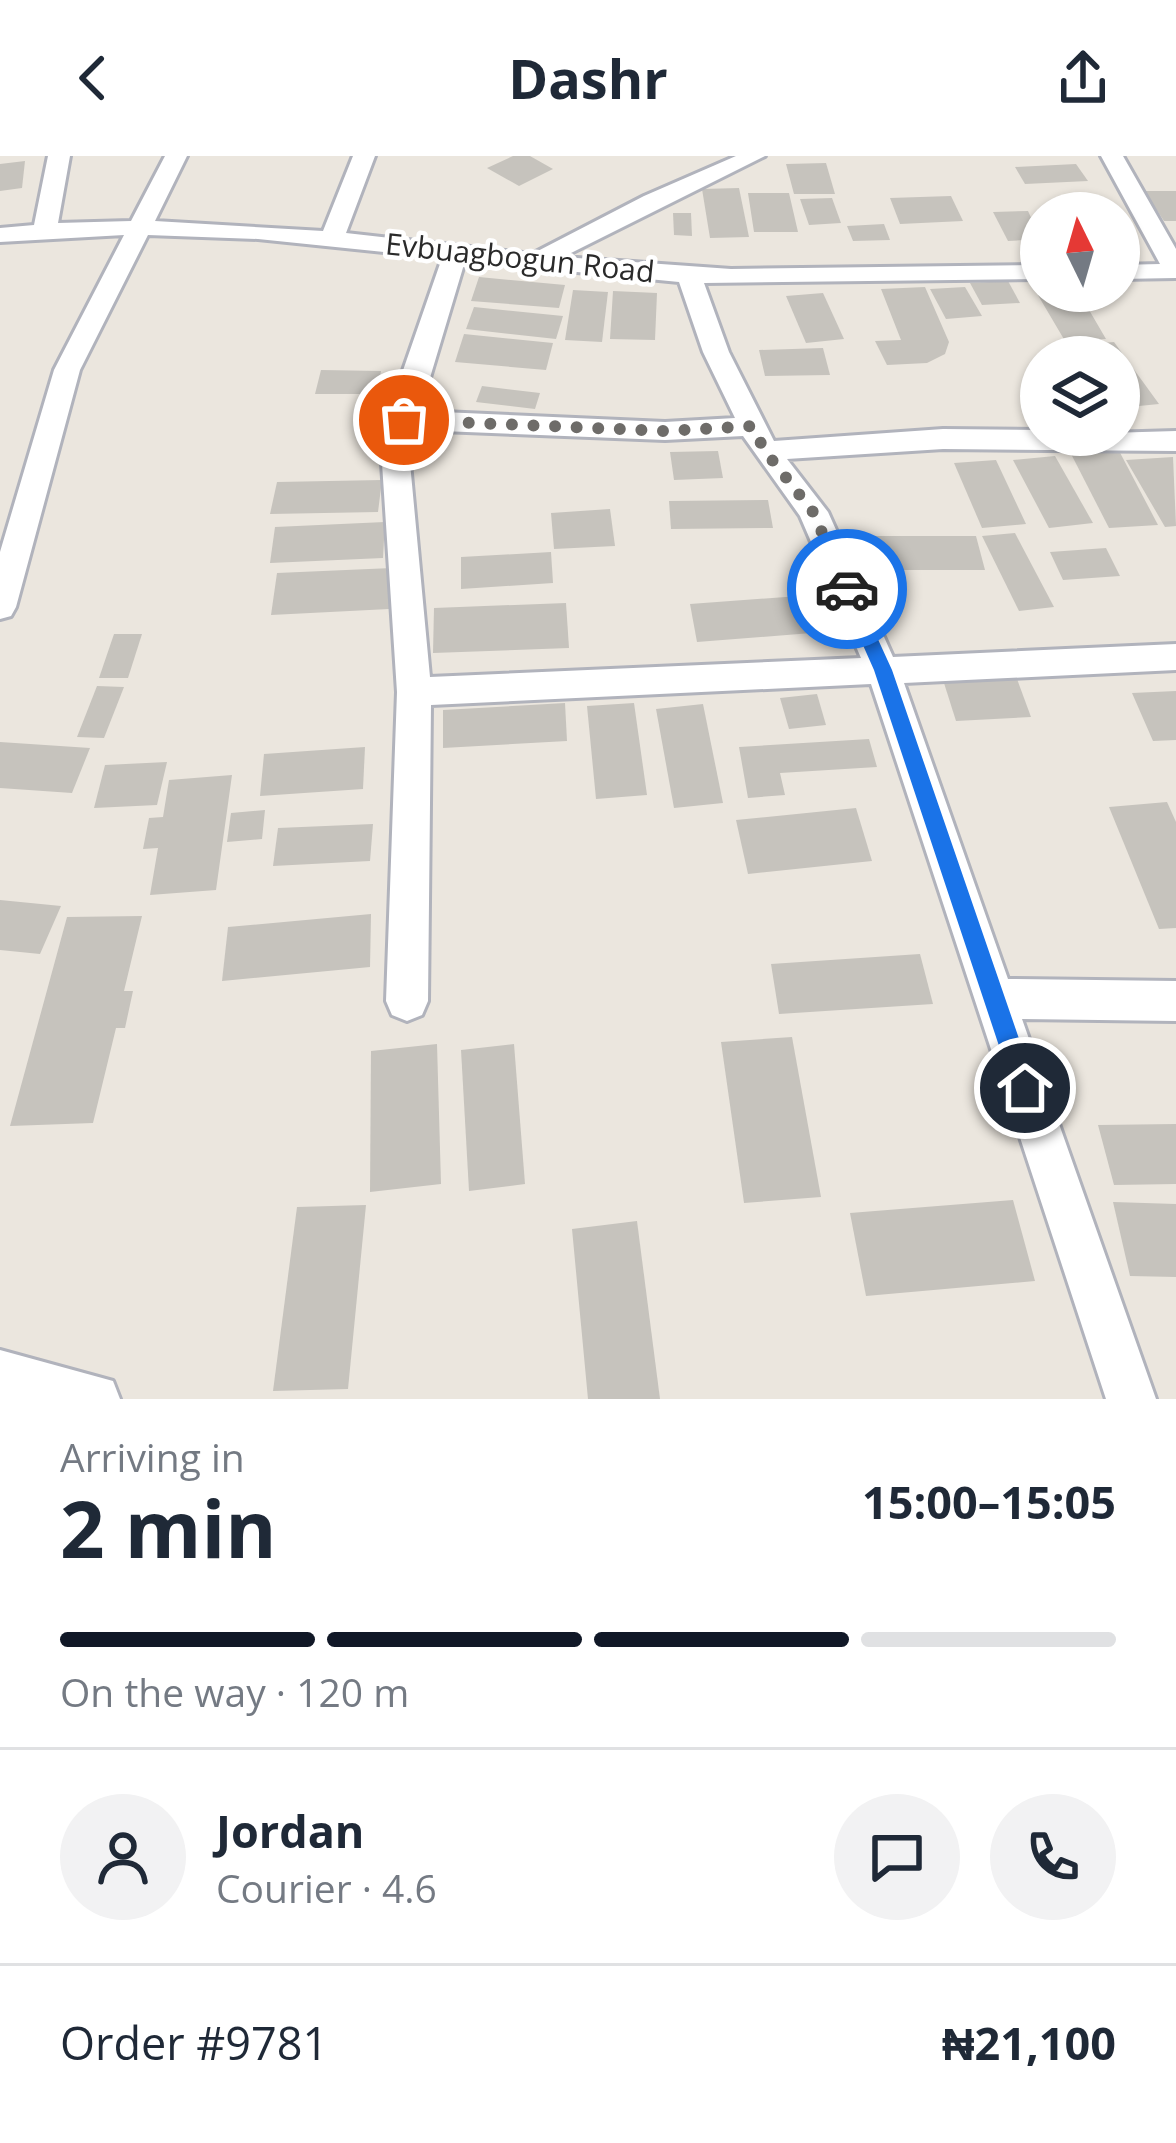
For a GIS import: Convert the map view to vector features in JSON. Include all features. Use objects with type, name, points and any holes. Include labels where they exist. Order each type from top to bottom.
[{"type":"street","points":[[45,230],[59,156]]},
{"type":"street","points":[[0,607],[67,370],[176,156]]},
{"type":"street","points":[[333,236],[364,156]]},
{"type":"street","points":[[537,261],[652,201],[754,156]]},
{"type":"street","points":[[1112,156],[1176,271],[1140,272]]},
{"type":"street","name":"Evbuagbogun Road","points":[[0,235],[143,224],[333,236],[689,275],[1020,272]]},
{"type":"street","points":[[407,1001],[415,692],[396,463],[412,382],[456,251]]},
{"type":"street","points":[[689,275],[716,352],[759,438],[813,512],[883,670],[1131,1399]]},
{"type":"street","points":[[404,420],[759,438],[1176,440]]},
{"type":"street","points":[[415,692],[1176,658]]},
{"type":"street","points":[[994,999],[1176,1001]]},
{"type":"street","points":[[0,1375],[94,1399]]},
{"type":"building","points":[[513,156],[530,156],[553,169],[519,186],[487,168]]},
{"type":"building","points":[[25,161],[22,188],[0,191],[0,164]]},
{"type":"building","points":[[826,163],[835,194],[794,194],[786,164]]},
{"type":"building","points":[[1076,164],[1088,181],[1025,184],[1015,167]]},
{"type":"building","points":[[739,188],[749,237],[710,238],[702,189]]},
{"type":"building","points":[[1144,191],[1176,191],[1176,221],[1164,221]]},
{"type":"building","points":[[748,193],[789,193],[798,232],[754,232]]},
{"type":"building","points":[[951,196],[963,221],[900,224],[890,198]]},
{"type":"building","points":[[832,198],[841,223],[809,225],[800,199]]},
{"type":"building","points":[[1020,211],[1020,240],[1008,241],[993,212]]},
{"type":"building","points":[[673,213],[691,213],[692,236],[674,235]]},
{"type":"building","points":[[884,224],[890,240],[853,241],[847,226]]},
{"type":"building","points":[[479,277],[565,285],[559,308],[471,301]]},
{"type":"building","points":[[1008,281],[1020,303],[982,305],[970,283]]},
{"type":"building","points":[[925,287],[949,342],[945,354],[927,363],[887,365],[875,341],[901,340],[881,289]]},
{"type":"building","points":[[965,287],[982,316],[946,319],[930,289]]},
{"type":"building","points":[[573,290],[608,292],[602,342],[565,340]]},
{"type":"building","points":[[613,291],[657,293],[655,340],[610,339]]},
{"type":"building","points":[[823,293],[844,339],[806,343],[786,296]]},
{"type":"building","points":[[474,307],[563,316],[556,339],[466,329]]},
{"type":"building","points":[[1048,312],[1090,312],[1104,336],[1062,336]]},
{"type":"building","points":[[464,334],[553,343],[546,370],[455,362]]},
{"type":"building","points":[[823,348],[830,375],[765,376],[759,350]]},
{"type":"building","points":[[321,370],[381,371],[377,394],[315,394]]},
{"type":"building","points":[[1140,378],[1159,404],[1140,406]]},
{"type":"building","points":[[482,386],[540,393],[535,409],[476,402]]},
{"type":"building","points":[[718,451],[723,478],[674,480],[670,452]]},
{"type":"building","points":[[1055,456],[1093,523],[1049,528],[1013,460]]},
{"type":"building","points":[[1072,456],[1122,456],[1158,525],[1109,528]]},
{"type":"building","points":[[1173,457],[1176,526],[1165,527],[1126,460]]},
{"type":"building","points":[[996,460],[1026,524],[982,528],[954,463]]},
{"type":"building","points":[[382,480],[378,512],[270,514],[277,482]]},
{"type":"building","points":[[768,500],[773,528],[671,529],[669,501]]},
{"type":"building","points":[[610,509],[615,546],[554,549],[551,513]]},
{"type":"building","points":[[385,522],[383,558],[270,563],[275,527]]},
{"type":"building","points":[[1015,533],[1054,607],[1019,611],[982,536]]},
{"type":"building","points":[[873,536],[976,536],[985,570],[880,570]]},
{"type":"building","points":[[1106,548],[1120,576],[1063,580],[1050,552]]},
{"type":"building","points":[[551,552],[553,583],[461,589],[461,557]]},
{"type":"building","points":[[392,568],[389,609],[271,615],[277,573]]},
{"type":"building","points":[[813,595],[824,632],[697,642],[690,604]]},
{"type":"building","points":[[566,603],[569,648],[433,653],[434,608]]},
{"type":"building","points":[[114,634],[142,634],[128,678],[99,678]]},
{"type":"building","points":[[1017,679],[1031,717],[956,721],[944,683]]},
{"type":"building","points":[[97,686],[124,687],[104,738],[77,737]]},
{"type":"building","points":[[1176,691],[1176,740],[1153,741],[1132,693]]},
{"type":"building","points":[[817,694],[826,725],[789,729],[780,698]]},
{"type":"building","points":[[565,703],[567,741],[443,748],[443,710]]},
{"type":"building","points":[[634,703],[647,795],[596,799],[587,706]]},
{"type":"building","points":[[703,704],[723,803],[674,808],[656,709]]},
{"type":"building","points":[[869,739],[877,767],[780,773],[785,795],[748,798],[739,747]]},
{"type":"building","points":[[0,742],[90,748],[72,793],[0,788]]},
{"type":"building","points":[[365,747],[363,789],[260,796],[264,754]]},
{"type":"building","points":[[167,762],[157,805],[94,808],[105,765]]},
{"type":"building","points":[[232,775],[216,890],[150,895],[158,848],[143,849],[149,818],[163,817],[169,780]]},
{"type":"building","points":[[1167,802],[1176,822],[1176,928],[1159,929],[1109,807]]},
{"type":"building","points":[[856,808],[872,861],[748,874],[736,820]]},
{"type":"building","points":[[265,810],[262,839],[227,842],[231,813]]},
{"type":"building","points":[[373,824],[370,861],[273,866],[278,828]]},
{"type":"building","points":[[0,900],[61,906],[40,954],[0,950]]},
{"type":"building","points":[[371,914],[370,967],[222,981],[228,927]]},
{"type":"building","points":[[142,916],[124,991],[133,991],[125,1028],[116,1028],[93,1123],[10,1126],[67,917]]},
{"type":"building","points":[[920,954],[933,1004],[779,1014],[771,964]]},
{"type":"building","points":[[792,1037],[821,1197],[744,1203],[721,1042]]},
{"type":"building","points":[[437,1044],[441,1184],[370,1192],[371,1051]]},
{"type":"building","points":[[514,1044],[525,1184],[469,1191],[461,1050]]},
{"type":"building","points":[[1176,1124],[1176,1184],[1114,1185],[1098,1125]]},
{"type":"building","points":[[1013,1200],[1035,1281],[866,1296],[850,1213]]},
{"type":"building","points":[[1113,1202],[1176,1204],[1176,1277],[1130,1276]]},
{"type":"building","points":[[366,1205],[348,1389],[273,1391],[297,1207]]},
{"type":"building","points":[[637,1221],[660,1399],[588,1399],[572,1229]]},
{"type":"way so far","points":[[404,420],[665,431],[752,426],[765,451],[813,512],[847,589]]},
{"type":"route","points":[[847,589],[883,670],[1025,1088]]}]
